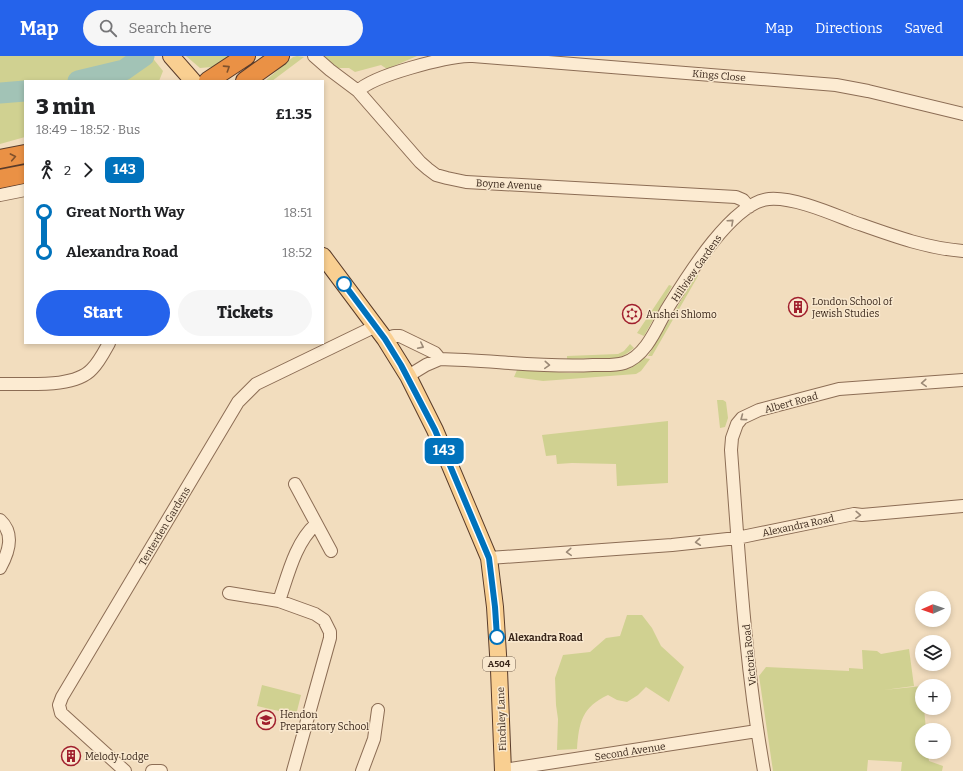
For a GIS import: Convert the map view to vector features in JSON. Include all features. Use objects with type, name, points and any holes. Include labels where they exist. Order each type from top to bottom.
[{"type":"highway","points":[[210,80],[246,56]]},
{"type":"highway","points":[[246,80],[280,56]]},
{"type":"highway","points":[[0,159],[24,154]]},
{"type":"highway","points":[[0,179],[24,174]]},
{"type":"main road","points":[[174,60],[192,80]]},
{"type":"main road","name":"Finchley Lane","points":[[324,257],[380,332],[408,376],[435,430],[489,558],[495,607],[503,771]]},
{"type":"street","name":"Boyne Avenue","points":[[314,56],[358,91],[420,162],[436,175],[466,182],[736,197],[743,200],[749,207]]},
{"type":"street","points":[[358,91],[364,86],[386,76],[445,58],[468,56]]},
{"type":"street","name":"Kings Close","points":[[473,56],[836,85],[868,91],[963,114]]},
{"type":"street","points":[[0,195],[24,190]]},
{"type":"street","name":"Hillview Gardens","points":[[408,376],[426,365],[440,359],[570,366],[616,364],[631,360],[648,342],[684,281],[708,247],[728,225],[749,207],[768,199],[782,200],[816,208],[924,246],[963,251]]},
{"type":"street","points":[[380,332],[400,336],[435,353],[440,359]]},
{"type":"street","name":"Tenterden Gardens","points":[[126,771],[61,713],[59,705],[62,697],[238,402],[256,384],[380,332]]},
{"type":"street","points":[[0,384],[62,383],[72,381],[92,370],[108,344]]},
{"type":"street","name":"Albert Road","points":[[737,538],[731,450],[732,438],[737,424],[742,418],[759,410],[785,402],[839,389],[963,380]]},
{"type":"street","points":[[295,484],[331,551]]},
{"type":"street","name":"Alexandra Road","points":[[489,558],[672,545],[737,538],[854,514],[862,515],[963,506]]},
{"type":"street","points":[[0,520],[10,534],[10,544],[0,568]]},
{"type":"street","points":[[279,601],[301,543],[316,524]]},
{"type":"street","name":"Victoria Road","points":[[737,538],[757,732],[764,771]]},
{"type":"street","points":[[229,593],[279,601],[315,614],[324,620],[330,632],[330,638],[293,771]]},
{"type":"street","points":[[362,771],[374,738],[378,710]]},
{"type":"street","name":"Second Avenue","points":[[503,771],[757,732]]},
{"type":"street","points":[[152,771],[161,771]]},
{"type":"green space","points":[[0,56],[151,56],[163,71],[159,80],[24,80],[24,137],[0,144]]},
{"type":"green space","points":[[186,56],[230,56],[212,67],[200,68]]},
{"type":"green space","points":[[322,56],[417,56],[387,69],[381,65],[355,72],[349,68],[338,68]]},
{"type":"green space","points":[[293,57],[304,57],[273,80],[266,80]]},
{"type":"green space","points":[[698,272],[698,276],[652,356],[648,356]]},
{"type":"green space","points":[[669,285],[672,286],[644,336],[637,333]]},
{"type":"green space","points":[[630,344],[634,348],[618,358],[567,359],[567,356],[618,354],[624,351]]},
{"type":"green space","points":[[644,358],[650,359],[641,371],[636,374],[543,381],[514,377],[517,370],[571,373],[624,370],[631,368]]},
{"type":"green space","points":[[717,400],[723,400],[726,402],[728,418],[725,427],[720,428]]},
{"type":"green space","points":[[668,421],[668,483],[617,486],[616,464],[557,464],[556,455],[546,456],[542,435]]},
{"type":"green space","points":[[627,615],[642,615],[652,628],[661,646],[684,667],[669,702],[646,687],[638,695],[627,702],[617,700],[608,695],[587,710],[581,723],[577,749],[557,750],[558,719],[555,678],[563,655],[590,652],[606,638],[620,636]]},
{"type":"green space","points":[[909,649],[914,686],[884,690],[915,687],[915,715],[925,715],[925,723],[915,723],[915,759],[929,759],[929,761],[943,766],[942,771],[901,771],[902,762],[868,760],[867,771],[773,771],[759,676],[766,667],[849,671],[849,668],[863,669],[862,650],[877,651],[881,654]]},
{"type":"green space","points":[[262,685],[301,695],[296,715],[257,706]]},
{"type":"waterway","points":[[82,80],[124,70],[144,56]]},
{"type":"waterway","points":[[0,93],[24,91]]},
{"type":"bus line","name":"143","points":[[344,284],[385,339],[408,376],[435,430],[489,558],[497,637]]},
{"type":"place","name":"London School of Jewish Studies","points":[[798,307]]},
{"type":"place","name":"Anshei Shlomo","points":[[632,314]]},
{"type":"place","name":"Alexandra Road","points":[[497,637]]},
{"type":"place","name":"Hendon Preparatory School","points":[[266,720]]},
{"type":"place","name":"Melody Lodge","points":[[71,756]]}]
